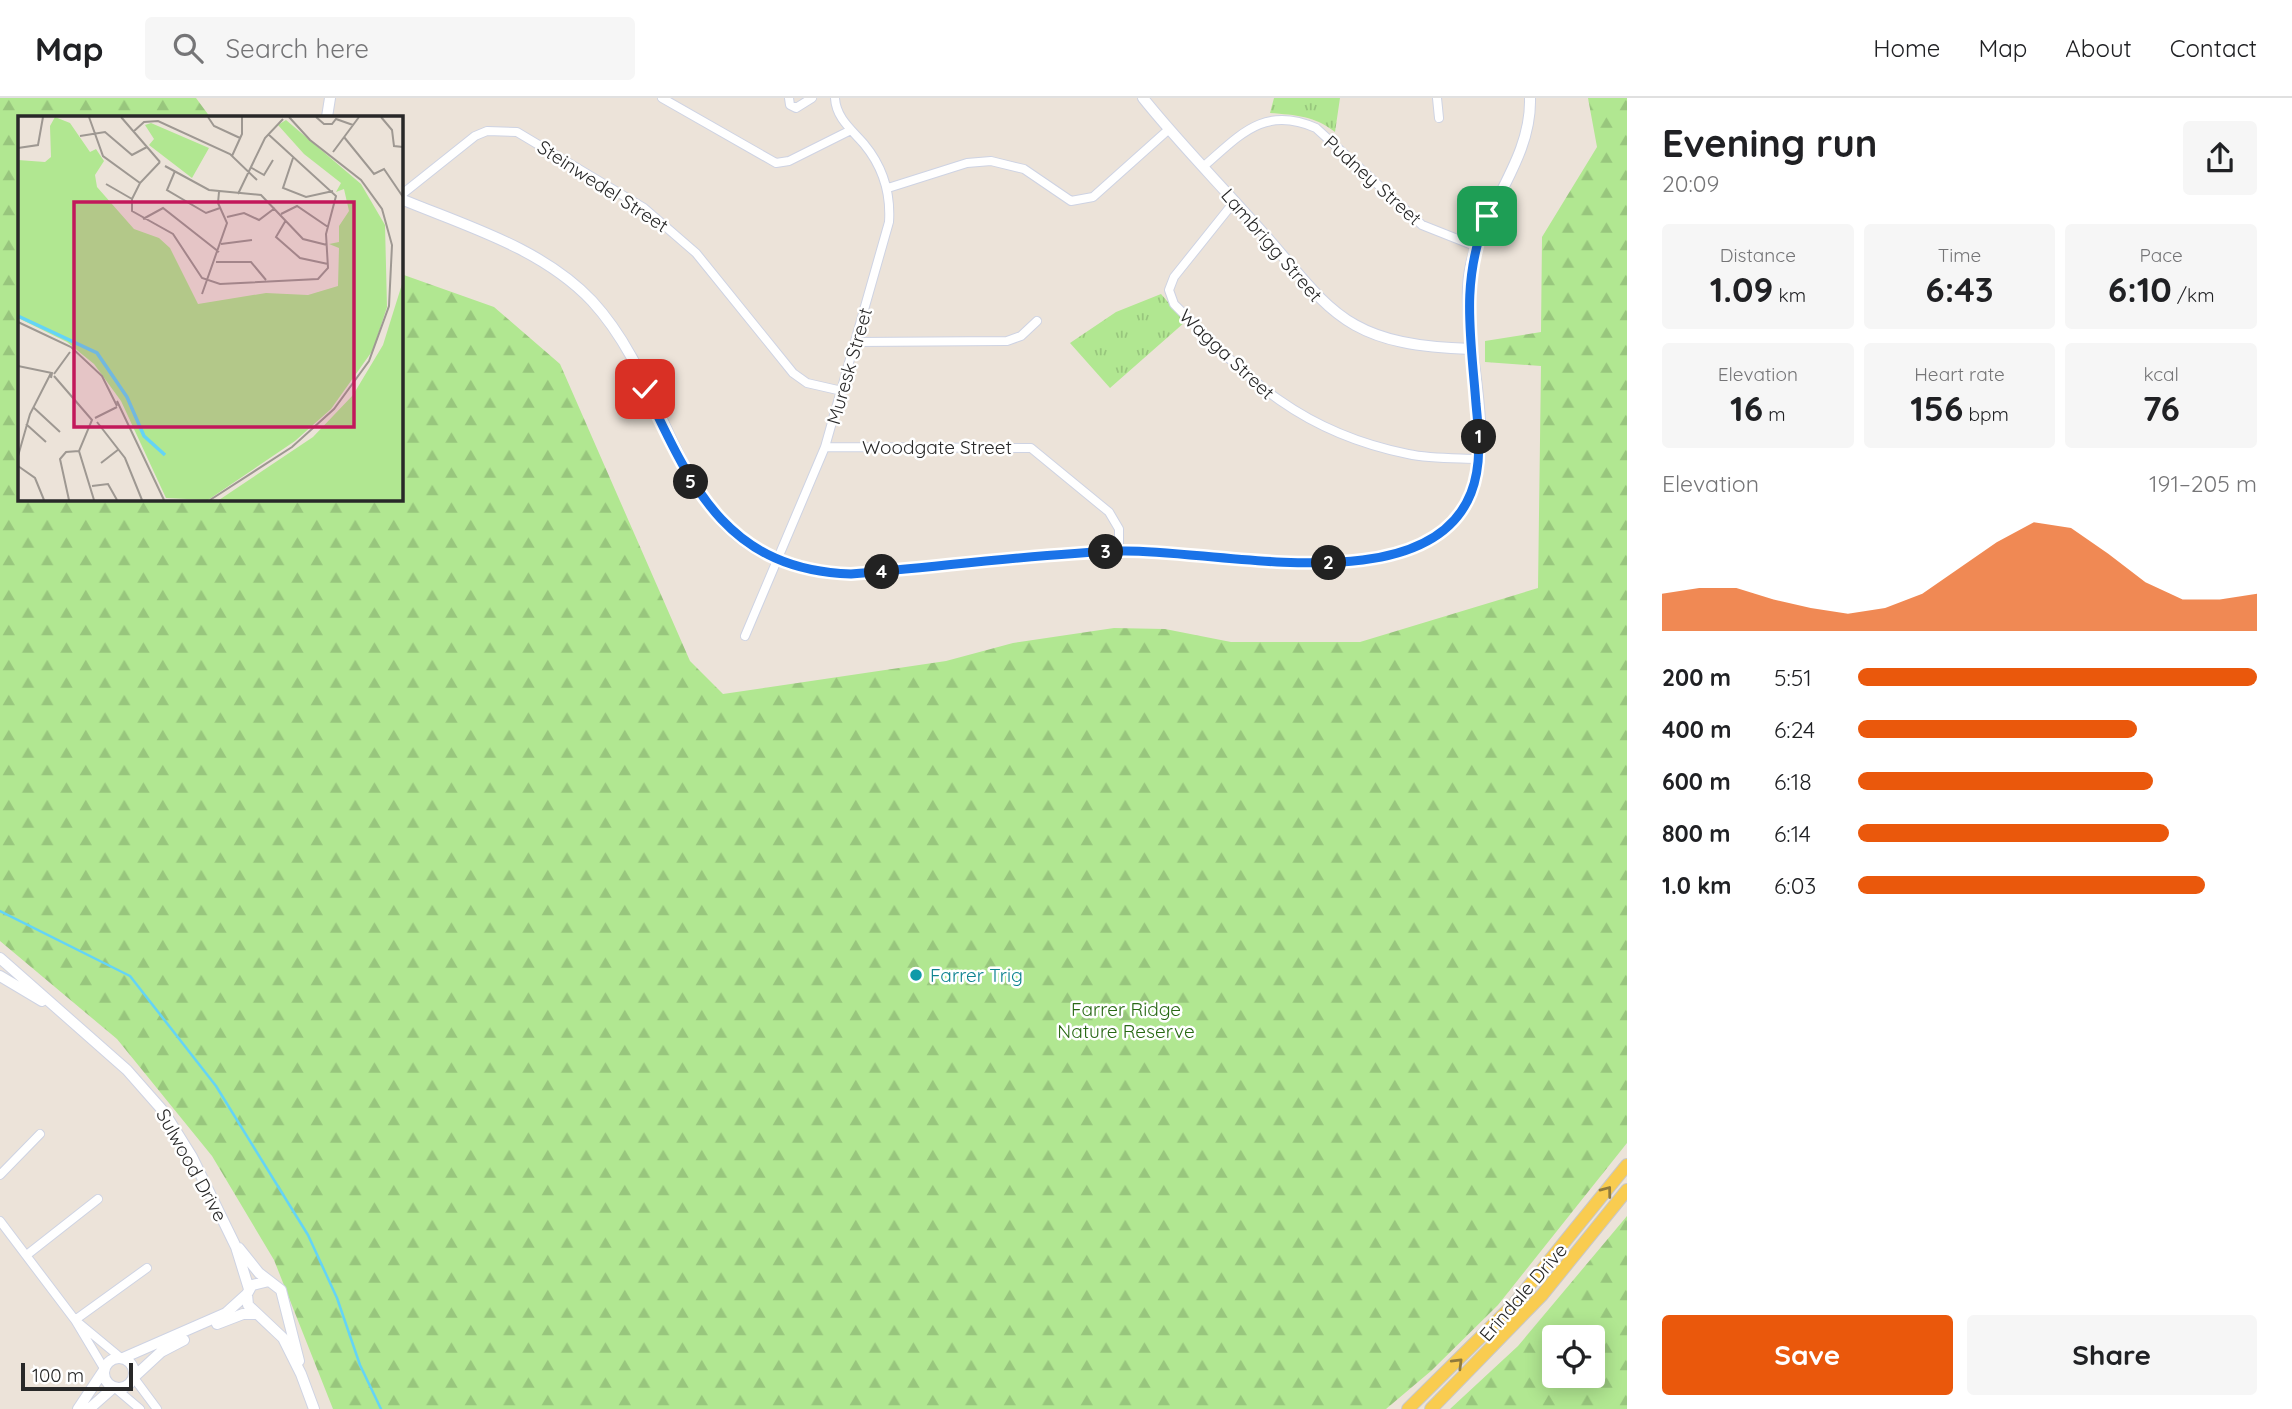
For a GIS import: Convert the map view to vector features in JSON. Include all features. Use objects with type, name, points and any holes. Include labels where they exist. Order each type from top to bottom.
[{"type":"main road","name":"Erindale Drive","points":[[1408,1409],[1515,1303],[1627,1165]]},
{"type":"main road","name":"Erindale Drive","points":[[1431,1409],[1542,1295],[1627,1190]]},
{"type":"street","points":[[327,116],[330,98]]},
{"type":"street","points":[[662,98],[776,163],[789,161],[851,130]]},
{"type":"street","points":[[789,98],[790,104],[796,108],[812,98]]},
{"type":"street","name":"Muresk Street","points":[[745,636],[775,559],[825,447],[889,222],[888,188],[878,165],[839,115],[835,98]]},
{"type":"street","name":"Lambrigg Street","points":[[1143,98],[1313,294],[1353,325],[1380,338],[1404,344],[1472,349]]},
{"type":"street","points":[[1437,98],[1439,118]]},
{"type":"street","points":[[402,197],[528,254],[573,284],[591,301],[624,344],[695,489],[725,524],[775,559],[817,571],[851,574],[1119,551],[1325,564],[1395,553],[1429,540],[1457,516],[1471,495],[1478,459],[1468,286],[1475,246],[1523,146],[1529,121],[1530,98]]},
{"type":"street","name":"Pudney Street","points":[[1203,167],[1256,124],[1300,121],[1316,128],[1422,225],[1475,246]]},
{"type":"street","points":[[888,188],[967,163],[990,161],[1024,169],[1065,197],[1078,202],[1093,197],[1168,130]]},
{"type":"street","name":"Steinwedel Street","points":[[402,196],[475,136],[487,131],[517,131],[631,199],[668,227],[696,253],[793,373],[807,383],[842,391]]},
{"type":"street","name":"Wagga Street","points":[[1234,202],[1174,277],[1169,290],[1174,304],[1268,395],[1312,423],[1355,442],[1411,455],[1478,459]]},
{"type":"street","points":[[856,342],[1007,341],[1021,336],[1037,321]]},
{"type":"street","name":"Woodgate Street","points":[[825,447],[1031,448],[1109,512],[1119,529],[1119,551]]},
{"type":"street","name":"Sulwood Drive","points":[[0,958],[127,1070],[164,1112],[192,1157],[236,1247],[248,1291],[248,1305],[283,1338],[302,1374]]},
{"type":"street","name":"Sulwood Drive","points":[[0,976],[48,1003]]},
{"type":"street","points":[[0,1175],[40,1134]]},
{"type":"street","points":[[28,1254],[98,1199]]},
{"type":"street","points":[[0,1222],[28,1254],[75,1320],[104,1370],[106,1381],[140,1409]]},
{"type":"street","name":"Sulwood Drive","points":[[236,1247],[281,1290],[302,1374],[314,1409]]},
{"type":"street","points":[[75,1320],[147,1268]]},
{"type":"street","points":[[78,1409],[111,1361],[226,1313],[260,1281],[269,1281]]},
{"type":"street","points":[[89,1409],[114,1387],[126,1387],[171,1346],[232,1318],[274,1315],[283,1300]]},
{"type":"street","points":[[75,1320],[133,1366],[134,1378],[157,1409]]},
{"type":"green space","name":"Farrer Ridge Nature Reserve","points":[[0,98],[196,98],[209,116],[18,116],[18,500],[402,500],[402,274],[494,307],[560,364],[690,661],[723,694],[946,661],[1013,643],[1114,628],[1165,629],[1231,642],[1360,642],[1538,588],[1541,366],[1485,362],[1485,341],[1541,332],[1542,237],[1597,147],[1588,98],[1627,98],[1627,1143],[1498,1305],[1431,1371],[1386,1409],[333,1409],[274,1260],[212,1156],[117,1039],[0,941]]},
{"type":"green space","points":[[1274,98],[1340,98],[1335,132],[1312,119],[1270,113]]},
{"type":"green space","points":[[1161,294],[1185,322],[1110,388],[1070,343],[1116,312]]},
{"type":"green space","points":[[1627,1216],[1627,1409],[1450,1409],[1518,1346]]},
{"type":"waterway","points":[[0,911],[130,976],[216,1086],[308,1235],[337,1298],[360,1365],[381,1409]]},
{"type":"place","name":"Farrer Trig","points":[[916,975]]},
{"type":"route","points":[[645,389],[684,469],[709,508],[743,538],[775,559],[817,571],[851,574],[1119,551],[1325,564],[1372,558],[1417,547],[1429,540],[1447,527],[1464,508],[1471,495],[1479,445],[1468,286],[1475,246],[1487,216]]}]
